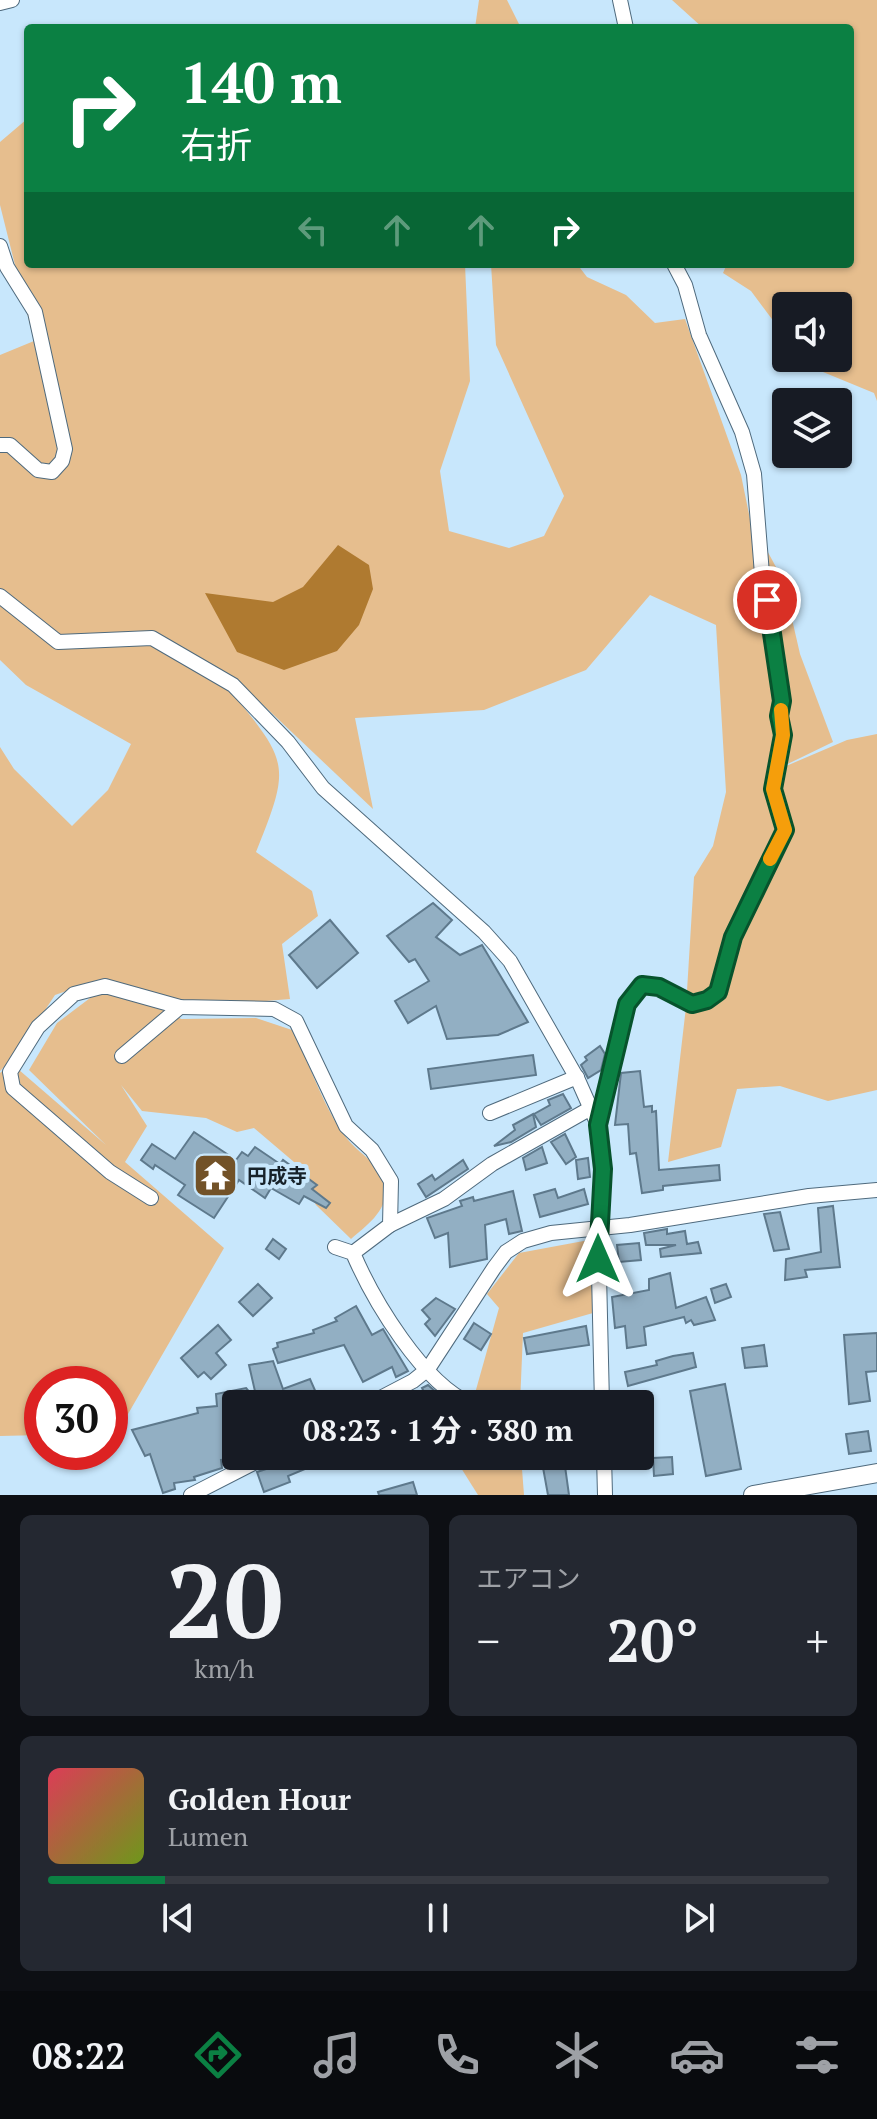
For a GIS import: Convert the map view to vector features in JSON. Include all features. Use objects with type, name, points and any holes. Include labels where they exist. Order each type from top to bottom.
[{"type":"street","points":[[0,3],[12,0]]},
{"type":"street","points":[[620,0],[625,24]]},
{"type":"street","points":[[0,246],[7,267],[35,312],[65,449],[62,461],[52,472],[38,470],[10,445],[0,445]]},
{"type":"street","points":[[598,1125],[627,1004],[642,985],[659,987],[692,1004],[707,1000],[718,992],[733,937],[785,830],[773,789],[783,735],[779,716],[782,701],[762,574],[754,474],[742,432],[699,335],[685,285],[676,268]]},
{"type":"street","points":[[0,596],[58,642],[152,638],[233,685],[288,742],[323,788],[484,932],[510,961],[577,1077],[598,1125],[603,1169],[598,1230],[602,1390]]},
{"type":"street","points":[[151,1198],[110,1172],[31,1107],[13,1088],[10,1072],[38,1027],[74,994],[105,986],[180,1007],[274,1009],[296,1021],[346,1126],[372,1150],[391,1181],[390,1225]]},
{"type":"street","points":[[122,1056],[180,1007]]},
{"type":"street","points":[[490,1113],[577,1077]]},
{"type":"street","points":[[353,1253],[390,1225],[444,1199],[492,1164],[591,1108]]},
{"type":"street","points":[[396,1390],[428,1369],[506,1252],[523,1241],[551,1233],[598,1230],[809,1196],[877,1190]]},
{"type":"street","points":[[335,1247],[353,1253],[366,1283],[396,1332],[428,1369],[454,1390]]},
{"type":"street","points":[[191,1495],[240,1470]]},
{"type":"street","points":[[602,1470],[605,1495]]},
{"type":"street","points":[[753,1495],[877,1473]]},
{"type":"shaded area","points":[[479,0],[507,0],[519,24],[476,24]]},
{"type":"shaded area","points":[[672,0],[877,0],[877,401],[874,393],[823,372],[852,372],[852,292],[772,292],[772,319],[751,291],[723,273],[725,268],[854,268],[854,24],[699,24]]},
{"type":"shaded area","points":[[24,122],[24,268],[465,268],[470,381],[440,471],[449,531],[509,548],[544,536],[564,496],[496,345],[491,268],[580,268],[587,277],[626,295],[655,323],[685,319],[741,475],[750,519],[783,580],[800,654],[833,742],[765,775],[847,740],[877,734],[877,1090],[828,1101],[780,1086],[737,1089],[721,1147],[668,1162],[686,1007],[694,877],[713,846],[726,792],[716,625],[650,595],[586,670],[484,710],[355,718],[373,809],[242,685],[232,693],[265,735],[278,767],[279,783],[275,801],[256,852],[312,891],[318,916],[282,944],[290,999],[205,1006],[101,979],[55,995],[14,1057],[0,1071],[0,747],[14,769],[72,826],[108,790],[131,744],[26,685],[0,660],[0,355],[34,341],[0,205],[0,142]]},
{"type":"shaded area","points":[[338,545],[369,565],[373,589],[359,625],[337,651],[284,670],[237,652],[205,593],[273,602],[303,587]]},
{"type":"shaded area","points":[[98,992],[168,1008],[181,1019],[256,1018],[292,1030],[340,1129],[382,1175],[385,1198],[374,1218],[351,1239],[316,1205],[294,1162],[254,1128],[237,1132],[206,1118],[142,1111],[121,1085],[147,1126],[125,1162],[224,1248],[128,1414],[128,1366],[24,1366],[24,1435],[0,1436],[0,1073],[11,1063],[106,1145],[29,1070],[57,1023]]},
{"type":"shaded area","points":[[589,1240],[593,1313],[523,1333],[521,1390],[476,1390],[499,1308],[487,1294],[519,1253]]},
{"type":"shaded area","points":[[462,1470],[522,1470],[524,1495],[478,1495]]},
{"type":"building","points":[[433,903],[452,920],[436,937],[460,955],[482,945],[528,1022],[498,1035],[447,1039],[436,1006],[408,1023],[395,1001],[429,981],[415,959],[409,962],[387,936]]},
{"type":"building","points":[[330,920],[358,953],[317,988],[289,955]]},
{"type":"building","points":[[600,1046],[605,1054],[601,1070],[588,1078],[581,1065],[587,1060],[585,1057]]},
{"type":"building","points":[[533,1055],[536,1075],[431,1089],[428,1069]]},
{"type":"building","points":[[640,1071],[644,1107],[652,1106],[652,1112],[656,1111],[659,1170],[719,1165],[720,1180],[663,1186],[663,1190],[642,1193],[636,1153],[630,1154],[628,1124],[615,1125],[621,1073]]},
{"type":"building","points":[[563,1094],[571,1108],[541,1125],[534,1114],[550,1105],[548,1100]]},
{"type":"building","points":[[533,1114],[536,1127],[511,1142],[494,1146],[515,1130],[513,1125]]},
{"type":"building","name":"円成寺","points":[[194,1132],[236,1160],[242,1152],[248,1156],[255,1147],[280,1164],[283,1160],[317,1185],[312,1189],[330,1203],[326,1208],[304,1196],[299,1204],[271,1188],[265,1198],[239,1180],[214,1218],[178,1195],[185,1185],[155,1165],[153,1169],[141,1160],[152,1144],[175,1159]]},
{"type":"building","points":[[565,1134],[576,1157],[566,1164],[551,1142]]},
{"type":"building","points":[[542,1147],[547,1163],[526,1170],[523,1158]]},
{"type":"building","points":[[588,1158],[590,1177],[578,1179],[576,1160]]},
{"type":"building","points":[[463,1160],[468,1169],[426,1197],[418,1184],[432,1175],[435,1180]]},
{"type":"building","points":[[555,1189],[558,1198],[584,1189],[588,1204],[540,1217],[534,1195]]},
{"type":"building","points":[[513,1191],[522,1231],[509,1234],[506,1219],[485,1225],[487,1259],[450,1267],[448,1233],[435,1238],[427,1218],[462,1206],[460,1201],[473,1197],[474,1201]]},
{"type":"building","points":[[833,1206],[840,1267],[805,1270],[807,1277],[785,1280],[786,1259],[821,1252],[818,1208]]},
{"type":"building","points":[[780,1212],[789,1249],[774,1251],[764,1214]]},
{"type":"building","points":[[667,1229],[667,1234],[685,1231],[687,1244],[698,1242],[701,1253],[661,1257],[660,1249],[676,1245],[646,1245],[644,1233]]},
{"type":"building","points":[[273,1239],[286,1249],[279,1259],[266,1249]]},
{"type":"building","points":[[639,1243],[641,1260],[619,1262],[617,1245]]},
{"type":"building","points":[[670,1273],[676,1308],[706,1297],[715,1320],[694,1325],[691,1320],[686,1323],[684,1317],[644,1327],[646,1345],[627,1348],[625,1326],[615,1328],[612,1297],[649,1290],[649,1279]]},
{"type":"building","points":[[258,1284],[272,1298],[253,1316],[239,1302]]},
{"type":"building","points":[[726,1284],[731,1297],[715,1303],[711,1289]]},
{"type":"building","points":[[436,1298],[455,1309],[435,1336],[425,1324],[430,1319],[422,1310]]},
{"type":"building","points":[[356,1306],[372,1335],[383,1329],[408,1371],[396,1377],[392,1367],[363,1382],[344,1345],[278,1363],[273,1349],[278,1347],[277,1343],[314,1333],[313,1330],[337,1321],[335,1318]]},
{"type":"building","points":[[474,1323],[491,1334],[481,1350],[464,1339]]},
{"type":"building","points":[[218,1325],[231,1340],[216,1353],[226,1365],[211,1379],[204,1372],[198,1377],[181,1358]]},
{"type":"building","points":[[586,1326],[589,1345],[527,1354],[524,1338]]},
{"type":"building","points":[[877,1333],[877,1371],[866,1372],[870,1401],[849,1404],[844,1335]]},
{"type":"building","points":[[764,1345],[767,1366],[745,1368],[742,1348]]},
{"type":"building","points":[[693,1353],[696,1367],[628,1386],[625,1372],[657,1365],[656,1361],[673,1356]]},
{"type":"building","points":[[273,1361],[283,1389],[310,1379],[315,1390],[255,1390],[249,1365]]},
{"type":"building","points":[[725,1384],[741,1469],[706,1476],[690,1391]]},
{"type":"building","points":[[222,1393],[222,1468],[194,1477],[195,1480],[174,1483],[175,1489],[163,1493],[150,1454],[145,1456],[132,1430],[198,1413],[197,1408],[217,1406],[216,1394]]},
{"type":"building","points":[[868,1431],[871,1451],[849,1454],[846,1434]]},
{"type":"building","points":[[672,1457],[673,1474],[654,1476],[654,1458]]},
{"type":"building","points":[[302,1470],[288,1476],[290,1482],[264,1492],[257,1472]]},
{"type":"building","points":[[543,1470],[566,1470],[569,1495],[548,1495]]},
{"type":"building","points":[[413,1482],[417,1495],[379,1495],[378,1492]]},
{"type":"slow traffic","points":[[770,859],[785,830],[773,789],[783,735],[779,716],[781,710]]},
{"type":"place","name":"円成寺","points":[[216,1176]]},
{"type":"route","points":[[598,1259],[603,1169],[598,1125],[627,1004],[642,985],[659,987],[692,1004],[707,1000],[718,992],[733,937],[785,830],[773,789],[783,735],[779,716],[782,701],[767,600]]}]
